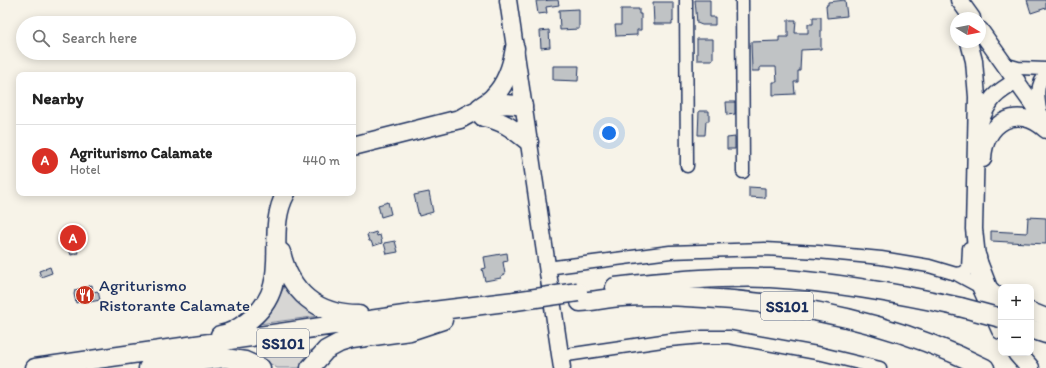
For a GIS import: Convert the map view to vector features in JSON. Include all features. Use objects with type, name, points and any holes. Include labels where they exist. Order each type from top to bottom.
[{"type":"highway","points":[[356,145],[460,119],[471,119],[480,114],[502,86],[512,64],[515,48]]},
{"type":"highway","points":[[480,114],[506,114],[523,106]]},
{"type":"highway","points":[[480,114],[506,125],[529,142]]},
{"type":"highway","points":[[189,346],[199,339],[222,335],[239,328],[252,318],[264,305],[273,287],[276,272],[277,220],[284,196]]},
{"type":"highway","points":[[277,234],[289,277],[302,294],[315,304],[337,313],[350,315],[359,315],[394,309],[425,312]]},
{"type":"highway","points":[[977,257],[982,288],[998,323]]},
{"type":"highway","name":"SS101","points":[[35,368],[425,312],[516,305],[579,297],[639,284],[720,278],[769,278],[804,281],[894,293],[960,307],[998,317]]},
{"type":"highway","name":"SS101","points":[[579,297],[686,297],[734,299],[819,311],[902,334],[958,355],[985,368]]},
{"type":"highway","name":"SS101","points":[[114,367],[443,320],[516,305]]},
{"type":"highway","points":[[310,368],[326,350],[339,343],[410,331],[443,320]]},
{"type":"highway","points":[[1034,330],[1046,334]]},
{"type":"highway","points":[[1020,356],[1030,368]]},
{"type":"highway","points":[[148,368],[225,358],[245,361],[261,368]]},
{"type":"highway","points":[[114,367],[143,368]]},
{"type":"main road","points":[[508,0],[561,362]]},
{"type":"main road","points":[[955,0],[960,12]]},
{"type":"main road","points":[[959,0],[968,12]]},
{"type":"main road","points":[[974,184],[982,167],[985,141],[1000,123],[1010,118],[1020,117],[1031,119],[1042,125],[1044,123],[1017,81],[986,38]]},
{"type":"main road","points":[[971,48],[974,61],[977,91],[977,129],[974,184],[974,229],[977,257],[989,288],[998,296]]},
{"type":"main road","points":[[977,129],[986,106],[994,95],[1017,81]]},
{"type":"main road","points":[[1034,312],[1046,317]]},
{"type":"street","points":[[686,0],[687,166]]},
{"type":"street","points":[[742,0],[743,172]]},
{"type":"street","points":[[1004,64],[1018,68],[1045,71]]},
{"type":"street","points":[[1017,81],[1045,71]]},
{"type":"street","points":[[1044,123],[1038,100],[1039,88],[1045,71]]},
{"type":"street","points":[[956,274],[963,273],[968,269],[969,249],[974,229]]},
{"type":"street","points":[[547,268],[670,252],[765,249],[881,258],[929,266],[956,274],[982,288]]},
{"type":"street","points":[[561,362],[669,340],[703,337],[729,337],[822,354],[880,368]]},
{"type":"shaded area","points":[[285,285],[298,303],[319,316],[259,324],[276,303]]},
{"type":"shaded area","points":[[313,350],[299,368],[277,368],[260,357]]},
{"type":"building","points":[[558,0],[559,5],[546,7],[547,13],[538,14],[536,1]]},
{"type":"building","points":[[695,0],[710,0],[710,17],[715,17],[715,25],[702,25],[697,23]]},
{"type":"building","points":[[845,0],[847,16],[827,18],[826,5],[828,5],[828,2]]},
{"type":"building","points":[[1027,0],[1046,0],[1046,8],[1031,13]]},
{"type":"building","points":[[653,2],[673,2],[672,24],[654,24]]},
{"type":"building","points":[[579,9],[579,29],[560,30],[559,10]]},
{"type":"building","points":[[621,9],[639,9],[639,14],[641,14],[641,30],[637,30],[637,35],[616,36],[615,25],[621,25]]},
{"type":"building","points":[[813,17],[821,17],[821,49],[801,50],[798,82],[794,82],[795,94],[773,95],[773,82],[777,82],[776,67],[760,67],[760,71],[752,71],[751,42],[779,41],[779,37],[788,37],[788,20],[796,20],[795,33],[808,33],[808,24],[813,24]]},
{"type":"building","points":[[549,30],[550,47],[541,48],[540,31]]},
{"type":"building","points":[[697,39],[713,39],[713,60],[697,60]]},
{"type":"building","points":[[553,66],[579,66],[578,81],[553,80]]},
{"type":"building","points":[[726,102],[735,102],[735,114],[727,115]]},
{"type":"building","points":[[699,111],[709,111],[709,121],[706,121],[705,135],[698,135]]},
{"type":"building","points":[[735,137],[735,149],[727,149],[727,138]]},
{"type":"building","points":[[749,187],[765,188],[765,198],[749,197]]},
{"type":"building","points":[[429,192],[433,212],[419,216],[414,195]]},
{"type":"building","points":[[388,202],[391,214],[381,217],[378,205]]},
{"type":"building","points":[[1028,217],[1046,218],[1046,244],[991,241],[991,231],[1027,233]]},
{"type":"building","points":[[74,227],[80,227],[84,240],[79,241],[80,247],[76,248],[78,253],[71,255],[63,231]]},
{"type":"building","points":[[376,232],[377,236],[380,235],[382,243],[373,246],[367,235]]},
{"type":"building","points":[[395,241],[398,252],[387,254],[384,243]]},
{"type":"building","points":[[507,253],[508,261],[503,262],[505,274],[501,276],[501,278],[485,281],[482,269],[486,268],[484,257]]},
{"type":"building","points":[[50,267],[52,273],[41,277],[39,271]]},
{"type":"building","points":[[92,285],[93,292],[98,291],[100,300],[90,302],[89,299],[76,303],[74,294],[75,290]]},
{"type":"place","name":"Agriturismo Calamate","points":[[73,238]]},
{"type":"place","name":"Agriturismo Ristorante Calamate","points":[[85,295]]}]
